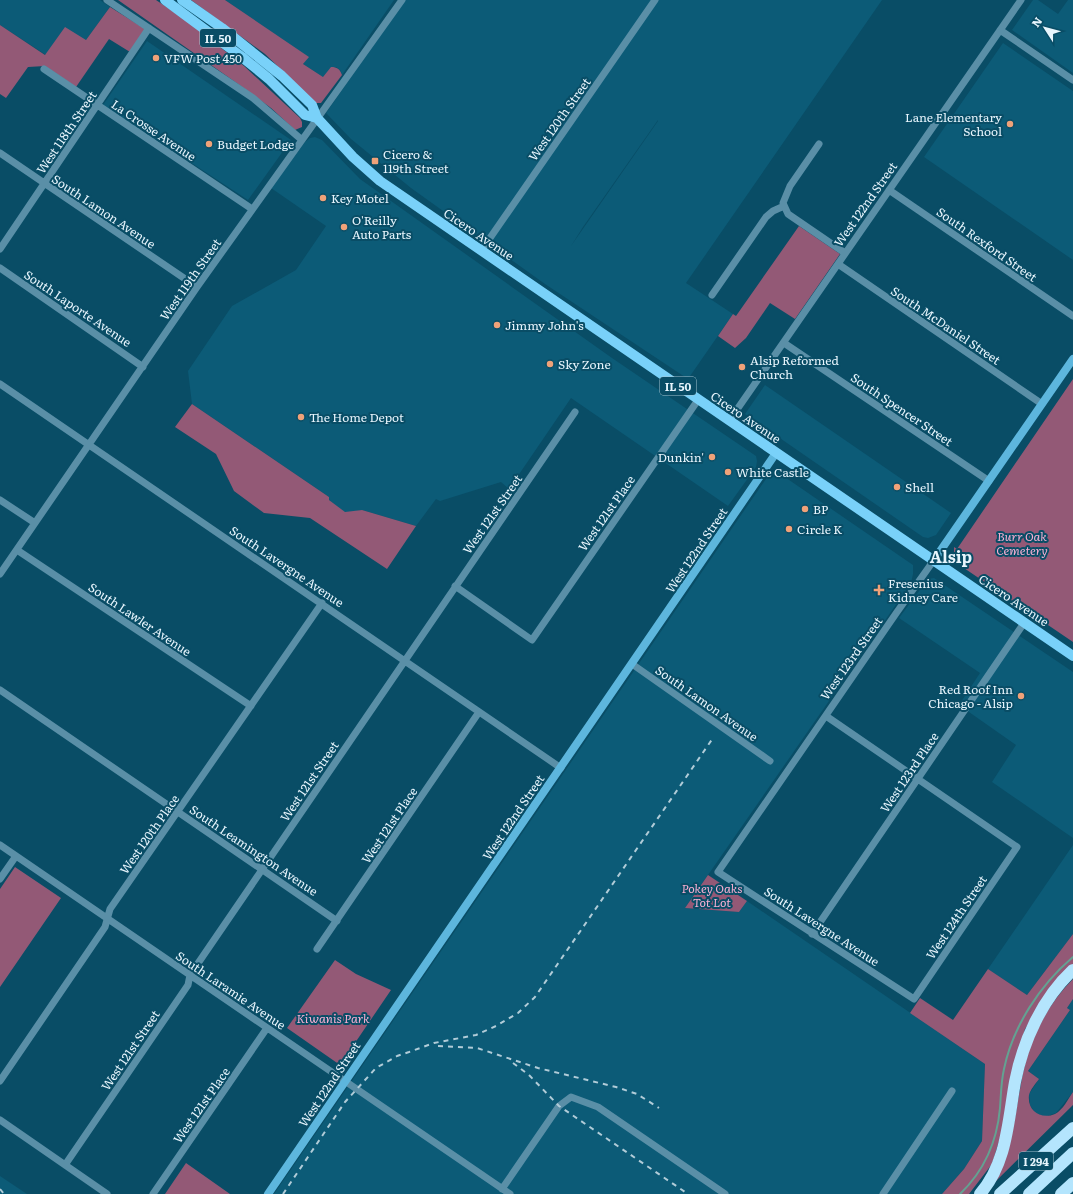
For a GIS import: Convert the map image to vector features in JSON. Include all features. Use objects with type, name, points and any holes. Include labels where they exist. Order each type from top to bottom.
[{"type":"highway","points":[[980,1194],[997,1167],[1005,1144],[1016,1081],[1026,1040],[1041,1011],[1073,970]]},
{"type":"highway","name":"I 294","points":[[1000,1194],[1073,1128]]},
{"type":"highway","name":"I 294","points":[[1029,1194],[1073,1153]]},
{"type":"highway","points":[[1061,1194],[1073,1183]]},
{"type":"main road","name":"Cicero Avenue","points":[[165,0],[242,57],[268,79],[305,115],[317,118]]},
{"type":"main road","name":"Cicero Avenue","points":[[182,0],[222,28],[282,76],[312,105],[317,118],[353,157],[380,181],[1073,656]]},
{"type":"street","points":[[107,0],[253,98],[302,140]]},
{"type":"street","name":"West 119th Street","points":[[0,574],[144,367],[197,287],[402,0]]},
{"type":"street","name":"West 120th Street","points":[[481,251],[655,0]]},
{"type":"street","name":"West 122nd Street","points":[[729,421],[1021,0]]},
{"type":"street","name":"West 118th Street","points":[[0,249],[149,28]]},
{"type":"street","points":[[1000,30],[1073,80]]},
{"type":"street","name":"La Crosse Avenue","points":[[44,69],[252,209]]},
{"type":"street","points":[[819,144],[790,186],[784,200],[784,206],[788,214],[845,253]]},
{"type":"street","name":"South Lamon Avenue","points":[[0,153],[197,287]]},
{"type":"street","name":"South Rexford Street","points":[[889,190],[1073,316]]},
{"type":"street","points":[[712,295],[766,217],[773,211],[784,206]]},
{"type":"street","name":"South McDaniel Street","points":[[838,264],[1042,404]]},
{"type":"street","name":"South Laporte Avenue","points":[[0,268],[144,367]]},
{"type":"street","name":"South Spencer Street","points":[[784,343],[989,481]]},
{"type":"street","name":"West 123rd Street","points":[[718,872],[1073,359]]},
{"type":"street","name":"South Lavergne Avenue","points":[[0,384],[561,768]]},
{"type":"street","name":"West 121st Place","points":[[455,586],[532,640],[698,400]]},
{"type":"street","name":"West 121st Street","points":[[64,1165],[188,985],[190,975],[575,412]]},
{"type":"street","name":"West 122nd Street","points":[[268,1194],[776,453]]},
{"type":"street","points":[[0,500],[35,524]]},
{"type":"street","name":"South Lawler Avenue","points":[[17,550],[251,706]]},
{"type":"street","name":"West 120th Place","points":[[0,1081],[105,927],[110,909],[322,603]]},
{"type":"street","name":"West 123rd Place","points":[[812,934],[1024,623]]},
{"type":"street","name":"South Lamon Avenue","points":[[632,664],[770,761]]},
{"type":"street","name":"South Leamington Avenue","points":[[0,690],[337,921]]},
{"type":"street","name":"West 121st Place","points":[[317,949],[479,712]]},
{"type":"street","points":[[826,716],[917,779]]},
{"type":"street","name":"West 124th Street","points":[[914,999],[1017,847],[917,779]]},
{"type":"street","name":"South Laramie Avenue","points":[[0,845],[510,1194]]},
{"type":"street","points":[[0,879],[16,856]]},
{"type":"street","name":"South Lavergne Avenue","points":[[718,872],[914,999]]},
{"type":"street","name":"West 121st Place","points":[[153,1194],[267,1028]]},
{"type":"street","points":[[884,1194],[952,1091]]},
{"type":"street","points":[[502,1189],[559,1106],[571,1097],[598,1107],[725,1194]]},
{"type":"street","points":[[0,1120],[107,1194]]},
{"type":"shaded area","points":[[0,0],[100,0],[110,7],[86,40],[46,55],[0,25]]},
{"type":"shaded area","points":[[225,0],[394,0],[342,75],[340,70],[336,67],[324,78],[303,64],[308,57]]},
{"type":"shaded area","points":[[405,0],[882,0],[686,283],[733,314],[688,379],[545,284],[411,188],[351,139],[326,113]],"holes":[[[658,121],[571,246],[583,227]]]},
{"type":"shaded area","points":[[1033,0],[1038,0],[1058,14],[1068,0],[1073,0],[1073,73],[1012,30]]},
{"type":"shaded area","points":[[147,41],[291,140],[248,200],[103,105]]},
{"type":"shaded area","name":"Lane Elementary School","points":[[1003,43],[1073,91],[1073,260],[924,157]]},
{"type":"shaded area","points":[[315,137],[322,140],[360,179],[612,358],[756,456],[756,467],[728,506],[571,398],[509,489],[501,482],[440,501],[436,499],[416,526],[362,510],[345,513],[329,500],[329,497],[192,404],[188,371],[232,306],[296,270],[326,226],[271,188],[305,142],[310,138]]},
{"type":"shaded area","points":[[765,385],[951,513],[936,535],[928,538],[923,537],[745,414]]},
{"type":"shaded area","points":[[776,471],[913,565],[913,574],[911,583],[685,908],[739,912],[747,901],[985,1064],[982,1141],[964,1169],[942,1194],[274,1194],[770,473]]},
{"type":"shaded area","points":[[934,578],[1073,672],[1073,838],[992,782],[1016,745],[959,705],[980,673],[899,618],[928,579]]},
{"type":"shaded area","points":[[1073,845],[1073,934],[1027,995],[988,969]]},
{"type":"shaded area","points":[[1073,999],[1073,1092],[1056,1113],[1045,1117],[1035,1113],[1030,1105],[1029,1094],[1039,1079],[1028,1071],[1070,1010],[1067,1008]]},
{"type":"shaded area","points":[[0,1176],[27,1194],[0,1194]]},
{"type":"green space","points":[[118,0],[156,0],[187,21],[244,66],[300,118],[302,127],[295,130],[271,108]]},
{"type":"green space","points":[[191,0],[225,0],[309,57],[303,64],[323,77],[331,67],[338,69],[342,75],[321,103],[316,103],[265,54]]},
{"type":"green space","points":[[110,7],[145,29],[130,52],[109,39],[76,87],[45,66],[28,67],[6,98],[0,94],[0,25],[45,55],[65,27],[86,40]]},
{"type":"green space","points":[[799,226],[840,254],[795,319],[770,303],[746,338],[735,348],[718,336],[733,314],[736,316]]},
{"type":"green space","name":"Burr Oak Cemetery","points":[[1073,379],[1073,642],[961,566],[954,557],[954,547],[957,549]]},
{"type":"green space","points":[[192,404],[329,497],[329,500],[345,512],[362,510],[416,526],[387,569],[310,518],[264,513],[234,491],[216,454],[175,427]]},
{"type":"green space","points":[[15,867],[61,898],[0,987],[0,889]]},
{"type":"green space","name":"Pokey Oaks Tot Lot","points":[[708,875],[747,901],[739,912],[685,908]]},
{"type":"green space","points":[[1073,934],[1073,965],[1051,990],[1025,1029],[1011,1080],[1003,1128],[992,1164],[969,1194],[942,1194],[964,1169],[982,1141],[985,1064],[910,1013],[920,998],[953,1020],[988,969],[1027,995]]},
{"type":"green space","name":"Kiwanis Park","points":[[335,960],[356,974],[391,990],[340,1065],[287,1028]]},
{"type":"green space","points":[[1073,979],[1073,999],[1067,1008],[1070,1010],[1028,1071],[1039,1079],[1029,1095],[1030,1106],[1036,1113],[1045,1116],[1055,1114],[1063,1107],[1073,1092],[1073,1105],[993,1184],[1007,1154],[1014,1126],[1025,1064],[1034,1038],[1047,1012],[1063,989]]},
{"type":"green space","points":[[186,1163],[230,1194],[165,1194]]},
{"type":"waterway","points":[[960,1194],[969,1185],[983,1165],[993,1144],[1000,1108],[1004,1069],[1008,1053],[1021,1022],[1039,993],[1073,957]]},
{"type":"railway","points":[[283,1194],[345,1102],[376,1068],[397,1056],[434,1043],[476,1035],[496,1026],[518,1013],[535,997],[713,738]]},
{"type":"railway","points":[[438,1046],[477,1048],[538,1068],[616,1087],[637,1094],[659,1108]]},
{"type":"railway","points":[[513,1063],[529,1075],[559,1106],[688,1194]]},
{"type":"railway","points":[[0,1189],[4,1194]]},
{"type":"place","name":"VFW Post 450","points":[[156,58]]},
{"type":"place","name":"Lane Elementary School","points":[[1010,124]]},
{"type":"place","name":"Budget Lodge","points":[[209,144]]},
{"type":"place","name":"Cicero & 119th Street","points":[[375,161]]},
{"type":"place","name":"Key Motel","points":[[323,198]]},
{"type":"place","name":"O'Reilly Auto Parts","points":[[344,227]]},
{"type":"place","name":"Jimmy John's","points":[[497,325]]},
{"type":"place","name":"Sky Zone","points":[[550,364]]},
{"type":"place","name":"Alsip Reformed Church","points":[[742,367]]},
{"type":"place","name":"The Home Depot","points":[[301,417]]},
{"type":"place","name":"Dunkin'","points":[[712,457]]},
{"type":"place","name":"White Castle","points":[[728,472]]},
{"type":"place","name":"Shell","points":[[897,487]]},
{"type":"place","name":"BP","points":[[805,509]]},
{"type":"place","name":"Circle K","points":[[789,529]]},
{"type":"place","name":"Fresenius Kidney Care","points":[[879,590]]},
{"type":"place","name":"Red Roof Inn Chicago - Alsip","points":[[1021,696]]},
{"type":"district","name":"Alsip","points":[[951,556]]}]
